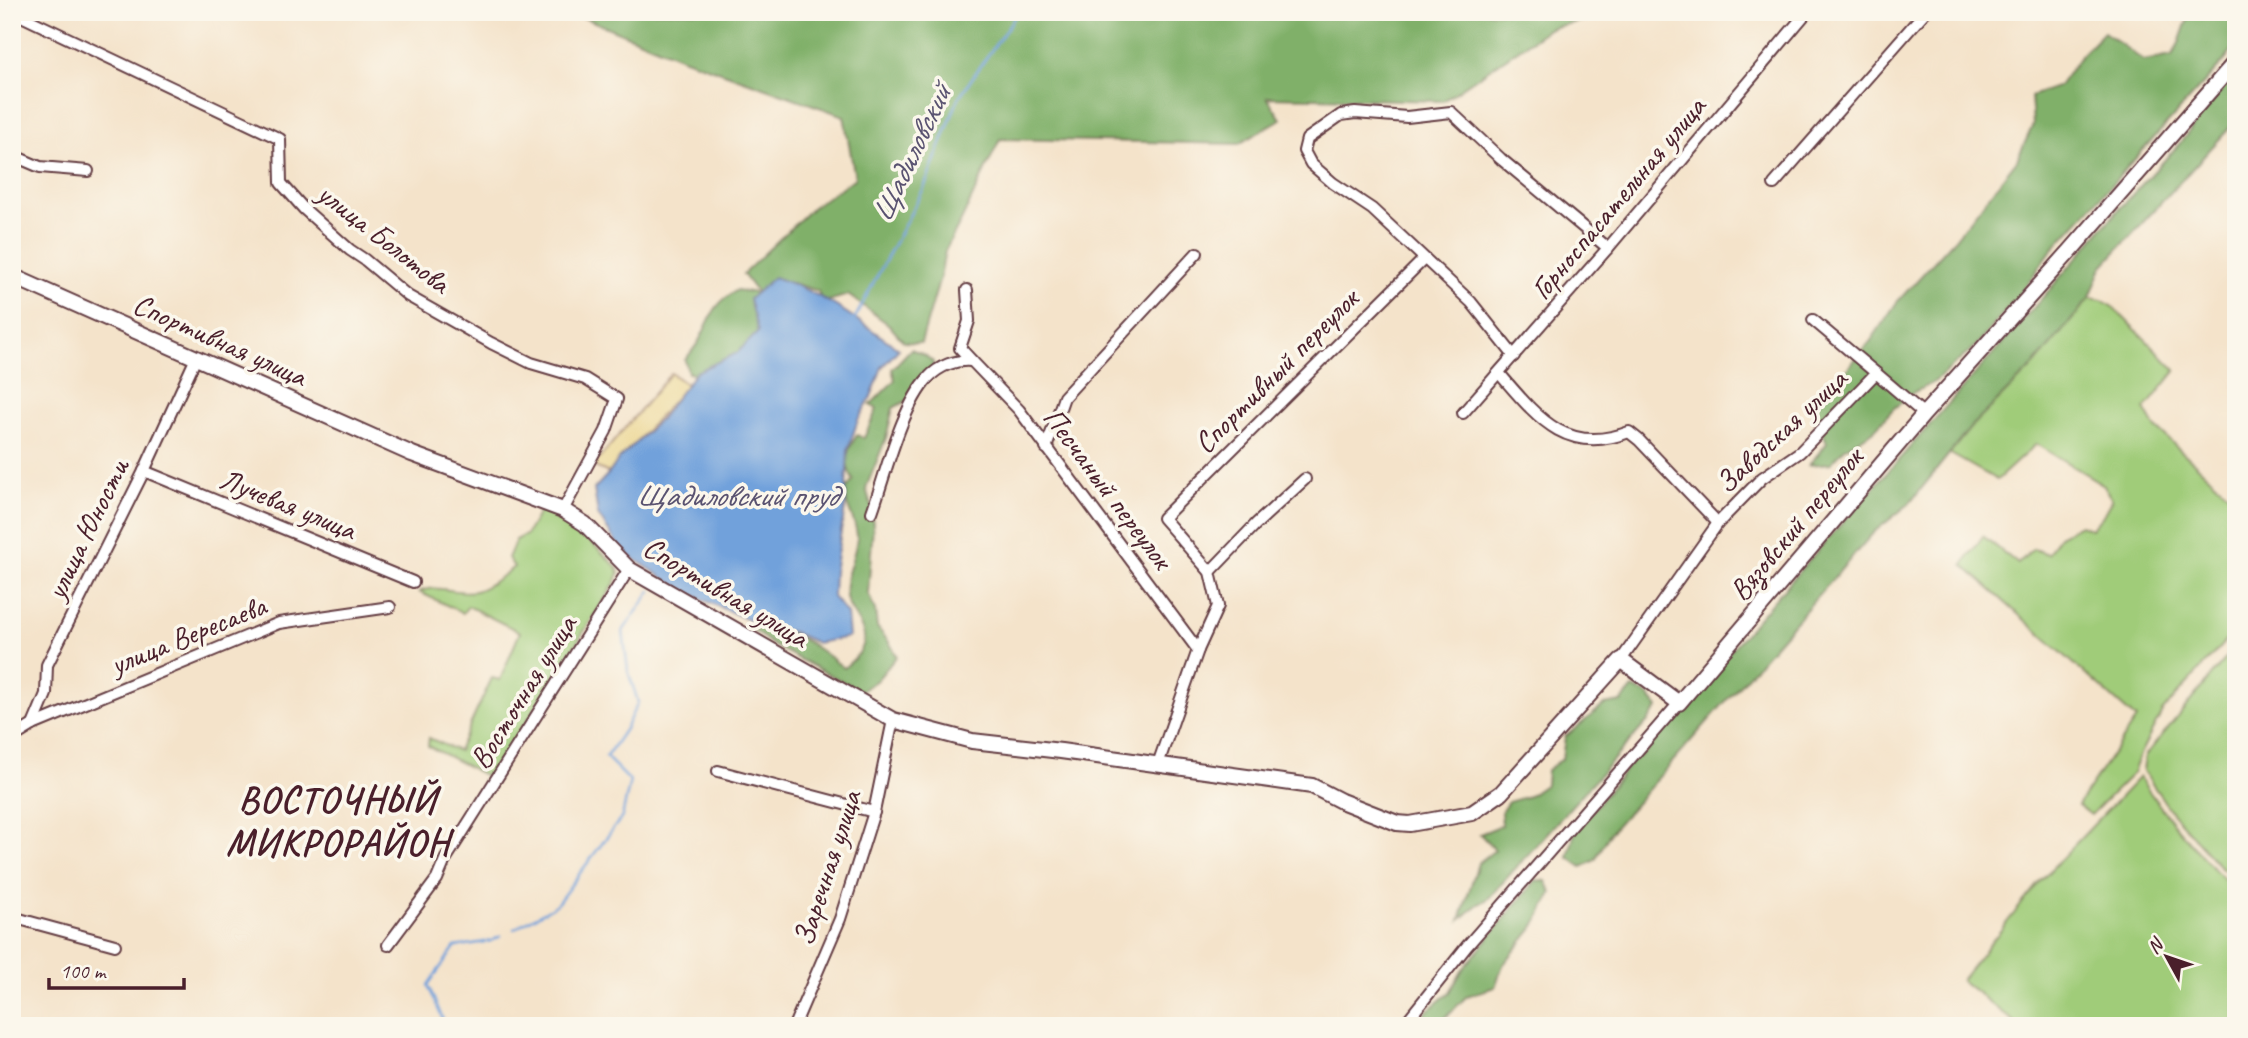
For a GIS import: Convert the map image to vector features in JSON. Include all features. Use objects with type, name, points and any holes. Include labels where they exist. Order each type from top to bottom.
[{"type":"street","name":"улица Болотова","points":[[13,12],[281,139],[281,183],[303,209],[408,296],[531,363],[585,379],[617,399],[606,430],[563,510]]},
{"type":"street","name":"Горноспасательная улица","points":[[1463,413],[1608,248],[1807,12]]},
{"type":"street","points":[[1774,184],[1924,12]]},
{"type":"street","name":"Вязовский переулок","points":[[1403,1026],[1467,946],[1679,704],[1924,414],[2236,61]]},
{"type":"street","points":[[1514,356],[1471,302],[1372,209],[1333,183],[1311,164],[1304,151],[1307,139],[1340,115],[1354,113],[1407,117],[1451,112],[1501,159],[1608,248]]},
{"type":"street","points":[[12,155],[40,167],[88,171]]},
{"type":"street","points":[[1046,448],[1064,397],[1197,253]]},
{"type":"street","name":"Спортивный переулок","points":[[1210,572],[1163,518],[1424,259]]},
{"type":"street","name":"Спортивная улица","points":[[12,276],[412,454],[563,510],[584,524],[629,569],[893,720],[971,741],[1312,786],[1396,823],[1410,824],[1472,813],[1501,793],[1621,660]]},
{"type":"street","points":[[967,290],[969,321],[960,348],[972,361]]},
{"type":"street","name":"Заводская улица","points":[[1813,320],[1924,414]]},
{"type":"street","name":"улица Юности","points":[[33,725],[46,694],[47,665],[197,358]]},
{"type":"street","points":[[872,512],[915,396],[930,376],[953,362],[972,361]]},
{"type":"street","name":"Песчаный переулок","points":[[972,361],[1019,410],[1198,650]]},
{"type":"street","name":"Заводская улица","points":[[1499,373],[1545,423],[1567,435],[1590,440],[1611,439],[1629,432],[1718,523]]},
{"type":"street","name":"Заводская улица","points":[[1621,660],[1718,523],[1762,478],[1800,452],[1876,373]]},
{"type":"street","name":"Лучевая улица","points":[[144,471],[413,582]]},
{"type":"street","points":[[1158,764],[1198,650],[1218,606],[1210,572],[1256,524],[1305,479]]},
{"type":"street","name":"Восточная улица","points":[[388,945],[437,879],[445,860],[629,569]]},
{"type":"street","name":"улица Вересаева","points":[[12,738],[33,725],[279,623],[390,607]]},
{"type":"street","points":[[1621,660],[1679,704]]},
{"type":"street","name":"Заречная улица","points":[[794,1026],[840,919],[874,811],[893,720]]},
{"type":"street","points":[[718,771],[874,811]]},
{"type":"street","points":[[12,917],[115,945]]},
{"type":"green space","points":[[570,12],[1620,12],[1550,28],[1443,101],[1267,97],[1281,119],[1239,144],[1000,139],[945,251],[921,343],[904,342],[888,324],[848,295],[822,303],[818,291],[792,283],[771,321],[715,378],[688,373],[685,360],[714,310],[737,290],[757,293],[743,274],[813,207],[855,178],[844,116],[682,58]]},
{"type":"green space","points":[[2190,12],[2216,12],[2226,18],[2236,16],[2236,45],[2226,59],[2051,251],[2019,295],[1975,347],[1933,383],[1914,392],[1893,409],[1873,431],[1845,448],[1831,463],[1809,465],[1827,443],[1814,408],[1870,342],[1897,302],[1954,240],[2017,160],[2033,125],[2031,96],[2059,86],[2079,58],[2104,32],[2144,61],[2172,56]]},
{"type":"green space","points":[[2236,72],[2236,121],[2102,267],[2090,298],[2033,366],[1970,428],[1909,504],[1874,532],[1610,833],[1595,860],[1582,867],[1568,857],[1575,832],[1633,760],[1645,753],[1759,617],[2180,143]]},
{"type":"green space","points":[[2090,298],[2102,300],[2114,308],[2176,370],[2145,409],[2155,427],[2236,501],[2236,629],[2162,712],[2133,773],[2091,815],[2078,805],[2136,719],[1963,565],[1983,536],[2018,564],[2033,549],[2048,554],[2059,536],[2080,525],[2091,529],[2102,517],[2112,499],[2104,485],[2036,444],[1997,480],[1949,453],[1970,428],[2033,366]]},
{"type":"green space","points":[[911,349],[933,362],[933,373],[912,398],[893,408],[886,438],[866,488],[873,526],[868,593],[875,610],[877,627],[897,656],[877,680],[861,691],[774,646],[747,625],[792,634],[813,645],[844,668],[860,651],[864,642],[863,632],[846,597],[846,582],[857,538],[847,503],[846,490],[853,480],[847,457],[857,435],[864,438],[877,409],[870,405],[895,380],[892,369]]},
{"type":"green space","points":[[541,509],[582,534],[617,567],[619,573],[498,767],[491,775],[486,776],[428,746],[429,738],[458,751],[492,678],[500,680],[520,632],[468,606],[463,613],[419,592],[433,589],[475,591],[495,581],[514,567],[508,558],[516,540],[526,535]]},
{"type":"green space","points":[[2236,646],[2236,860],[2227,870],[2222,869],[2173,814],[2143,771],[2145,756]]},
{"type":"green space","points":[[1633,688],[1648,695],[1658,707],[1648,721],[1488,899],[1460,920],[1478,863],[1495,850],[1480,834],[1502,825],[1501,812],[1508,802],[1529,796],[1546,784],[1547,770],[1562,759],[1565,737],[1604,705],[1621,702]]},
{"type":"green space","points":[[2139,777],[2184,836],[2236,891],[2236,1026],[2019,1026],[1961,980],[2041,880]]},
{"type":"green space","points":[[1536,880],[1546,881],[1552,893],[1535,926],[1503,965],[1495,987],[1467,996],[1442,1021],[1444,1026],[1416,1026],[1428,1010],[1450,992],[1463,969]]},
{"type":"sand","points":[[671,373],[687,385],[609,473],[593,466]]},
{"type":"water","name":"Щадиловский пруд","points":[[774,277],[824,299],[899,349],[882,367],[848,449],[845,508],[834,572],[833,597],[847,614],[849,637],[817,643],[793,632],[758,624],[686,592],[622,551],[598,515],[594,489],[619,459],[659,420],[696,372],[737,353],[758,332],[749,299]]},
{"type":"waterway","name":"Щадиловский","points":[[855,318],[924,188],[959,97],[1018,12]]},
{"type":"waterway","name":"Щадиловский","points":[[514,929],[556,905],[622,817],[630,781],[606,757],[625,729],[638,702],[628,671],[623,631],[651,591]]},
{"type":"waterway","name":"Щадиловский","points":[[443,1026],[428,985],[455,947],[491,941],[501,936]]},
{"type":"district","name":"ВОСТОЧНЫЙ МИКРОРАЙОН","points":[[338,820]]}]
